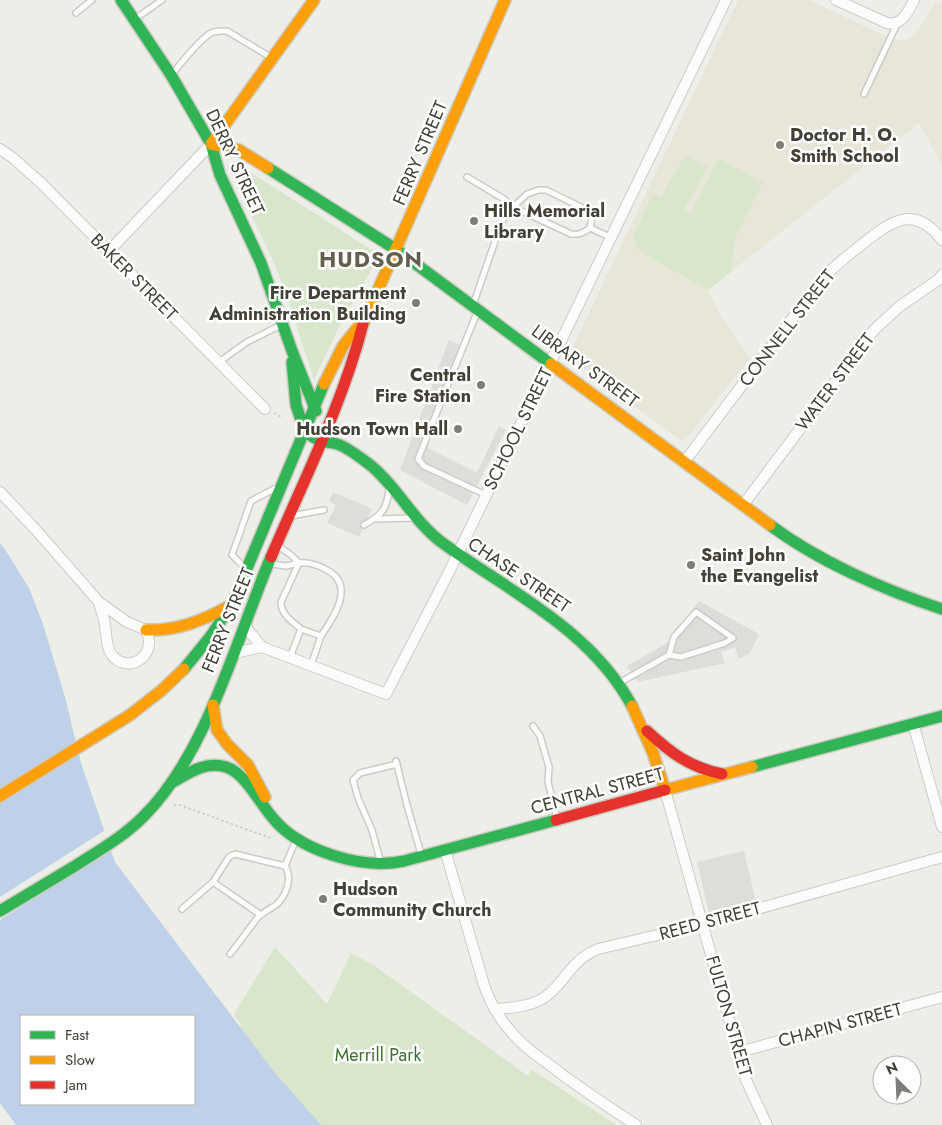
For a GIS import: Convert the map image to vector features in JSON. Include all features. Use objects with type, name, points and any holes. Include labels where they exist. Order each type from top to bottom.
[{"type":"main road","name":"DERRY STREET","points":[[122,0],[171,75],[211,144],[220,175],[252,242],[314,408],[338,444]]},
{"type":"main road","points":[[211,144],[314,0]]},
{"type":"main road","name":"FERRY STREET","points":[[0,911],[102,849],[142,818],[174,782],[188,757],[213,705],[269,563],[327,427],[356,353],[366,318],[505,0]]},
{"type":"main road","name":"LIBRARY STREET","points":[[211,144],[239,150],[397,250],[782,534],[817,555],[890,590],[942,609]]},
{"type":"main road","name":"FERRY STREET","points":[[0,796],[108,730],[149,702],[195,658],[214,633],[232,604],[314,408],[343,346],[366,318]]},
{"type":"main road","name":"DERRY STREET","points":[[292,351],[296,405],[305,432]]},
{"type":"main road","name":"CHASE STREET","points":[[305,432],[320,441],[338,444],[369,464],[390,485],[431,534],[526,600],[579,639],[594,653],[618,684],[644,729],[665,790]]},
{"type":"main road","points":[[146,630],[161,631],[188,627],[232,604]]},
{"type":"main road","points":[[213,705],[217,730],[227,744],[248,765],[257,780],[271,814]]},
{"type":"main road","name":"CENTRAL STREET","points":[[174,782],[198,767],[210,764],[224,766],[239,773],[260,802],[287,833],[296,839],[313,848],[363,862],[380,864],[422,857],[722,774],[942,716]]},
{"type":"main road","points":[[644,729],[681,759],[722,774]]},
{"type":"street","name":"SCHOOL STREET","points":[[311,665],[386,694],[458,554],[726,0]]},
{"type":"street","points":[[836,0],[887,23],[898,22],[907,14],[914,0]]},
{"type":"street","points":[[109,252],[211,144]]},
{"type":"street","name":"BAKER STREET","points":[[0,149],[14,158],[41,183],[265,409]]},
{"type":"street","name":"CONNELL STREET","points":[[685,461],[814,290],[833,268],[882,228],[897,220],[912,218],[922,221],[942,240]]},
{"type":"street","name":"WATER STREET","points":[[743,505],[875,329],[900,306],[938,280],[942,275]]},
{"type":"street","points":[[0,492],[36,530],[98,602],[127,622],[146,630],[150,643],[145,655],[134,663],[121,662],[111,654],[98,602]]},
{"type":"street","points":[[245,626],[262,647],[311,665]]},
{"type":"street","points":[[234,653],[262,647]]},
{"type":"street","points":[[913,723],[942,827]]},
{"type":"street","name":"FULTON STREET","points":[[665,790],[704,924],[746,1080],[767,1125]]},
{"type":"street","points":[[446,850],[484,984],[495,1010],[508,1030],[538,1057],[577,1086],[636,1125]]},
{"type":"street","name":"REED STREET","points":[[495,1010],[524,1006],[550,995],[575,963],[586,954],[598,949],[704,924],[942,857]]},
{"type":"street","name":"CHAPIN STREET","points":[[739,1052],[942,997]]},
{"type":"lane","points":[[76,13],[92,0]]},
{"type":"lane","points":[[135,20],[162,0]]},
{"type":"lane","points":[[864,94],[898,22]]},
{"type":"lane","points":[[171,75],[211,32],[218,30],[227,31],[272,58]]},
{"type":"lane","points":[[467,177],[504,199],[513,207],[570,234],[583,234],[590,228],[592,217],[590,212],[546,190],[539,190],[527,194],[513,207],[502,221],[476,308],[418,458],[424,466],[486,495]]},
{"type":"lane","points":[[590,228],[610,237]]},
{"type":"lane","points":[[219,362],[247,342],[283,323]]},
{"type":"lane","points":[[247,570],[232,555],[251,501],[283,484]]},
{"type":"lane","points":[[364,525],[375,519],[385,508],[390,485]]},
{"type":"lane","points":[[288,517],[324,510]]},
{"type":"lane","points":[[375,519],[417,518]]},
{"type":"lane","points":[[276,546],[285,550],[299,563]]},
{"type":"lane","points":[[269,563],[286,566],[299,563],[313,563],[328,570],[337,578],[341,586],[342,592],[339,606],[321,636],[311,665]]},
{"type":"lane","points":[[299,563],[281,602],[281,608],[283,614],[301,629],[321,636]]},
{"type":"lane","points":[[618,684],[669,655],[681,657],[726,643],[733,638],[696,612],[674,637],[669,655]]},
{"type":"lane","points":[[290,657],[301,629]]},
{"type":"lane","points":[[533,726],[540,736],[548,767],[548,782],[557,820]]},
{"type":"lane","points":[[380,864],[372,830],[358,798],[353,780],[360,773],[397,762],[422,857]]},
{"type":"lane","points":[[285,866],[296,839]]},
{"type":"lane","points":[[182,909],[213,882],[229,858],[235,854],[285,866],[289,877],[283,895],[277,904],[261,915],[230,954]]},
{"type":"lane","points":[[213,882],[261,915]]},
{"type":"path","points":[[172,805],[180,805],[273,839]]},
{"type":"shaded area","name":"Doctor H. O. Smith School","points":[[738,0],[809,0],[896,41],[905,40],[916,34],[935,2],[942,4],[942,166],[919,123],[708,290],[720,315],[750,358],[686,439],[680,440],[568,357]]},
{"type":"shaded area","points":[[449,340],[463,347],[425,443],[430,449],[477,473],[499,426],[506,430],[467,505],[400,470]]},
{"type":"shaded area","points":[[333,492],[372,509],[359,537],[327,523],[336,505],[329,501]]},
{"type":"shaded area","points":[[699,601],[759,634],[750,653],[739,659],[735,647],[721,652],[725,663],[638,682],[627,666],[672,640]]},
{"type":"shaded area","points":[[744,851],[756,902],[709,913],[697,862]]},
{"type":"green space","points":[[685,155],[708,167],[684,209],[690,214],[719,159],[763,182],[735,237],[731,272],[708,290],[639,251],[633,236],[653,194],[661,197]]},
{"type":"green space","points":[[236,163],[372,250],[376,256],[375,263],[340,325],[314,380],[275,265],[230,169]]},
{"type":"green space","name":"Merrill Park","points":[[275,947],[327,1004],[351,953],[375,966],[528,1076],[532,1070],[617,1125],[320,1125],[314,1121],[240,1031],[241,1025],[234,1014]]},
{"type":"water","points":[[0,543],[29,588],[43,624],[65,697],[81,763],[115,862],[275,1073],[321,1125],[16,1125],[0,1103]]},
{"type":"pier","points":[[107,829],[114,848],[0,920],[0,897]]},
{"type":"traffic: fast","points":[[121,0],[171,75],[211,144],[220,175],[261,263],[292,351],[316,411]]},
{"type":"traffic: fast","points":[[268,168],[397,250],[551,364]]},
{"type":"traffic: fast","points":[[292,362],[296,405],[305,432]]},
{"type":"traffic: fast","points":[[184,669],[210,637],[232,604],[324,384]]},
{"type":"traffic: fast","points":[[305,432],[318,440],[335,443],[344,447],[369,464],[389,483],[433,535],[523,597],[572,634],[615,679],[632,706]]},
{"type":"traffic: fast","points":[[770,525],[809,551],[852,573],[897,593],[942,609]]},
{"type":"traffic: fast","points":[[0,911],[119,837],[143,817],[165,791],[185,761],[218,694],[271,557]]},
{"type":"traffic: fast","points":[[752,767],[942,716]]},
{"type":"traffic: fast","points":[[173,782],[205,766],[226,767],[239,775],[272,817],[298,839],[332,855],[369,863],[404,861],[556,820]]},
{"type":"traffic: slow","points":[[268,168],[239,150],[211,144],[314,0]]},
{"type":"traffic: slow","points":[[363,324],[505,0]]},
{"type":"traffic: slow","points":[[324,384],[343,346],[363,321]]},
{"type":"traffic: slow","points":[[551,364],[770,525]]},
{"type":"traffic: slow","points":[[146,630],[179,627],[229,606]]},
{"type":"traffic: slow","points":[[0,796],[130,715],[162,690],[184,669]]},
{"type":"traffic: slow","points":[[213,705],[217,730],[227,744],[248,765],[265,797]]},
{"type":"traffic: slow","points":[[632,706],[653,753],[665,790],[752,767]]},
{"type":"traffic: jam","points":[[271,557],[334,413],[355,354],[363,324]]},
{"type":"traffic: jam","points":[[647,731],[681,758],[710,771],[722,774]]},
{"type":"traffic: jam","points":[[556,820],[665,790]]},
{"type":"place","name":"Doctor H. O. Smith School","points":[[780,145]]},
{"type":"place","name":"Hills Memorial Library","points":[[474,221]]},
{"type":"place","name":"Fire Department Administration Building","points":[[416,303]]},
{"type":"place","name":"Central Fire Station","points":[[481,385]]},
{"type":"place","name":"Hudson Town Hall","points":[[458,429]]},
{"type":"place","name":"Saint John the Evangelist","points":[[691,565]]},
{"type":"place","name":"Hudson Community Church","points":[[323,899]]},
{"type":"district","name":"HUDSON","points":[[371,259]]}]
